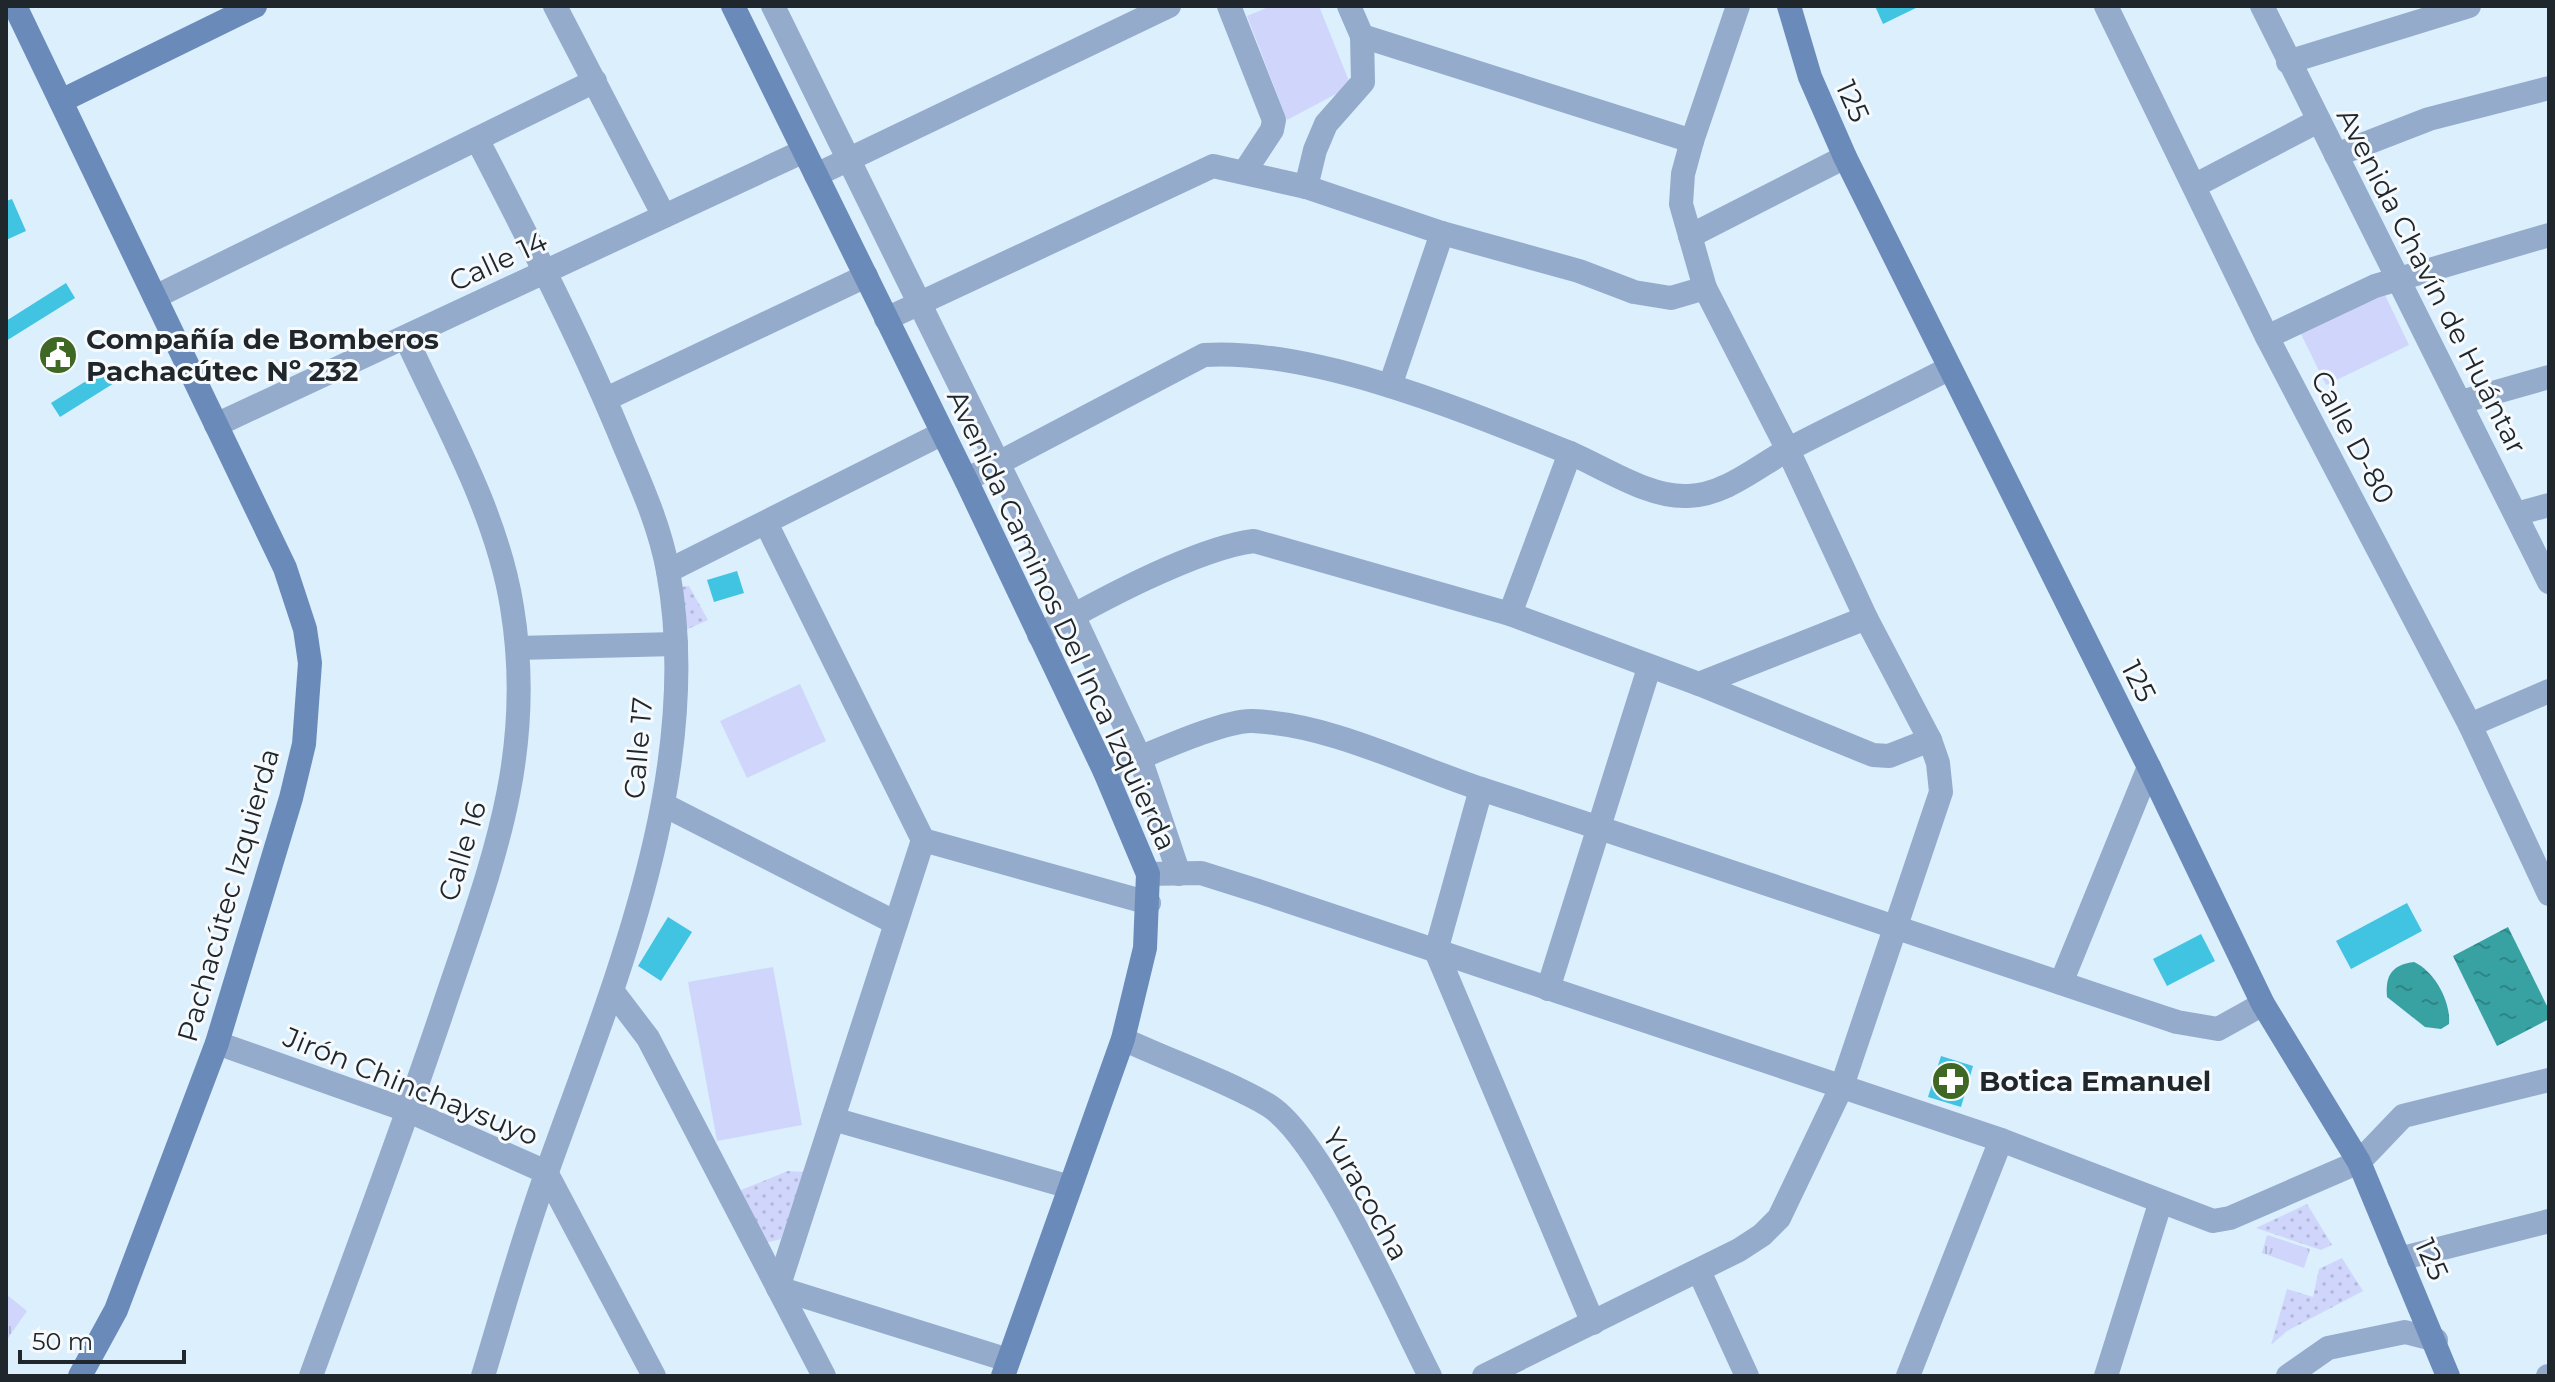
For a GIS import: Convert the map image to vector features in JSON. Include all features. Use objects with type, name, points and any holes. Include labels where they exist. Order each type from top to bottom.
[{"type":"street","name":"Pachacútec Izquierda","points":[[15,6],[285,568],[305,629],[310,663],[304,744],[291,798],[217,1043],[116,1310],[80,1376]]},
{"type":"street","points":[[61,101],[216,15],[255,6]]},
{"type":"street","points":[[555,6],[664,216]]},
{"type":"street","points":[[816,175],[1169,6]]},
{"type":"street","points":[[1229,6],[1274,120],[1272,130],[1245,171]]},
{"type":"street","points":[[1306,187],[1315,150],[1326,124],[1363,82],[1362,36],[1349,6]]},
{"type":"street","points":[[1484,1376],[1699,1271],[1762,1235],[1779,1218],[1842,1086],[1941,792],[1938,763],[1930,740],[1866,618],[1788,450],[1705,288],[1681,204],[1683,174],[1692,141],[1738,6]]},
{"type":"street","name":"125","points":[[1789,6],[1810,77],[1845,157],[2149,767],[2263,1004],[2359,1162],[2436,1340],[2448,1376]]},
{"type":"street","name":"Calle D-80","points":[[2106,6],[2267,337],[2470,725],[2549,894]]},
{"type":"street","name":"Avenida Chavín de Huántar","points":[[2262,6],[2549,582]]},
{"type":"street","points":[[2288,62],[2469,6]]},
{"type":"street","points":[[738,16],[777,7],[918,304],[1000,462],[1140,758],[1179,874]]},
{"type":"street","name":"Avenida Caminos Del Inca Izquierda","points":[[738,16],[966,480],[1105,772],[1148,874],[1145,948],[1123,1039],[1006,1368]]},
{"type":"street","points":[[1362,36],[1692,141]]},
{"type":"street","points":[[155,297],[595,81]]},
{"type":"street","points":[[2336,155],[2429,119],[2549,88]]},
{"type":"street","points":[[2194,186],[2318,121]]},
{"type":"street","name":"Calle 17","points":[[477,139],[606,399],[656,523],[668,571],[676,644],[664,805],[613,992],[546,1172],[483,1376]]},
{"type":"street","name":"Calle 14","points":[[216,425],[804,151]]},
{"type":"street","points":[[1690,236],[1845,157]]},
{"type":"street","points":[[886,319],[1213,166],[1306,187],[1442,233],[1579,271],[1634,292],[1671,298],[1705,288]]},
{"type":"street","points":[[1390,386],[1442,233]]},
{"type":"street","points":[[2267,337],[2375,286],[2549,235]]},
{"type":"street","points":[[606,399],[866,276]]},
{"type":"street","name":"Calle 16","points":[[311,1376],[409,1111],[508,809],[519,712],[512,604],[496,547],[471,479],[406,338]]},
{"type":"street","points":[[966,480],[1204,355],[1237,353],[1390,386],[1570,453],[1655,490],[1686,497],[1728,485],[1788,450],[1948,369]]},
{"type":"street","points":[[2461,402],[2549,377]]},
{"type":"street","points":[[668,571],[943,433]]},
{"type":"street","points":[[1510,614],[1570,453]]},
{"type":"street","points":[[2516,514],[2549,505]]},
{"type":"street","points":[[766,523],[923,840],[778,1288]]},
{"type":"street","points":[[1039,635],[1073,615],[1225,544],[1254,541],[1510,614],[1699,684],[1873,755],[1889,756],[1930,740]]},
{"type":"street","points":[[1699,684],[1866,618]]},
{"type":"street","points":[[517,648],[676,644]]},
{"type":"street","points":[[1548,989],[1649,668]]},
{"type":"street","points":[[2470,725],[2549,691]]},
{"type":"street","points":[[1105,772],[1217,728],[1250,720],[1358,743],[1481,789],[1598,825],[1897,929],[2205,1029],[2231,1025],[2263,1004]]},
{"type":"street","points":[[2061,983],[2149,767]]},
{"type":"street","points":[[1481,789],[1436,951],[1593,1323]]},
{"type":"street","points":[[664,805],[896,923]]},
{"type":"street","points":[[923,840],[1149,903]]},
{"type":"street","points":[[1148,874],[1201,873],[1244,886],[2001,1140],[2160,1204],[2213,1221],[2230,1218],[2359,1162],[2403,1116],[2549,1080]]},
{"type":"street","points":[[613,992],[648,1038],[824,1376]]},
{"type":"street","name":"Yuracocha","points":[[1123,1039],[1269,1106],[1303,1139],[1335,1192],[1430,1376]]},
{"type":"street","name":"Jirón Chinchaysuyo","points":[[217,1043],[409,1111],[546,1172],[654,1376]]},
{"type":"street","points":[[833,1119],[1070,1187]]},
{"type":"street","points":[[1907,1376],[2001,1140]]},
{"type":"street","points":[[2106,1376],[2160,1204]]},
{"type":"street","points":[[2399,1259],[2549,1221]]},
{"type":"street","points":[[1699,1271],[1747,1376]]},
{"type":"street","points":[[778,1288],[1006,1368]]},
{"type":"street","points":[[2288,1376],[2328,1348],[2405,1332],[2436,1340]]},
{"type":"green space","points":[[1271,6],[1319,6],[1351,86],[1287,120],[1247,16]]},
{"type":"green space","points":[[2384,293],[2409,345],[2326,385],[2301,334]]},
{"type":"green space","points":[[689,586],[708,620],[679,633],[678,587]]},
{"type":"green space","points":[[800,684],[826,741],[747,778],[720,721]]},
{"type":"green space","points":[[773,967],[802,1125],[717,1141],[688,982]]},
{"type":"green space","points":[[788,1171],[804,1172],[781,1239],[761,1244],[736,1192]]},
{"type":"green space","points":[[2307,1204],[2332,1245],[2321,1250],[2256,1228]]},
{"type":"green space","points":[[2267,1235],[2310,1249],[2304,1268],[2262,1253]]},
{"type":"green space","points":[[2342,1258],[2363,1291],[2287,1331],[2271,1345],[2287,1289],[2313,1297],[2319,1269]]},
{"type":"green space","points":[[6,1294],[27,1311],[6,1341]]},
{"type":"water","points":[[2508,927],[2549,1010],[2549,1019],[2497,1046],[2453,956]]},
{"type":"water","points":[[2414,962],[2428,972],[2444,997],[2449,1024],[2441,1029],[2425,1027],[2387,997],[2387,983],[2392,972]]},
{"type":"building","points":[[1875,6],[1920,6],[1883,24]]},
{"type":"building","points":[[12,199],[26,231],[6,240],[6,201]]},
{"type":"building","points":[[66,283],[75,298],[6,341],[6,321]]},
{"type":"building","points":[[110,366],[119,380],[60,417],[51,403]]},
{"type":"building","points":[[737,571],[744,593],[714,602],[707,580]]},
{"type":"building","points":[[2407,903],[2422,931],[2351,969],[2336,941]]},
{"type":"building","points":[[668,917],[692,932],[661,981],[638,966]]},
{"type":"building","points":[[2201,934],[2215,961],[2167,986],[2153,959]]},
{"type":"building","name":"Botica Emanuel","points":[[1941,1056],[1973,1066],[1961,1107],[1928,1097]]},
{"type":"place","name":"Compañía de Bomberos Pachacútec Nº 232","points":[[58,355]]},
{"type":"place","name":"Botica Emanuel","points":[[1951,1081]]}]
